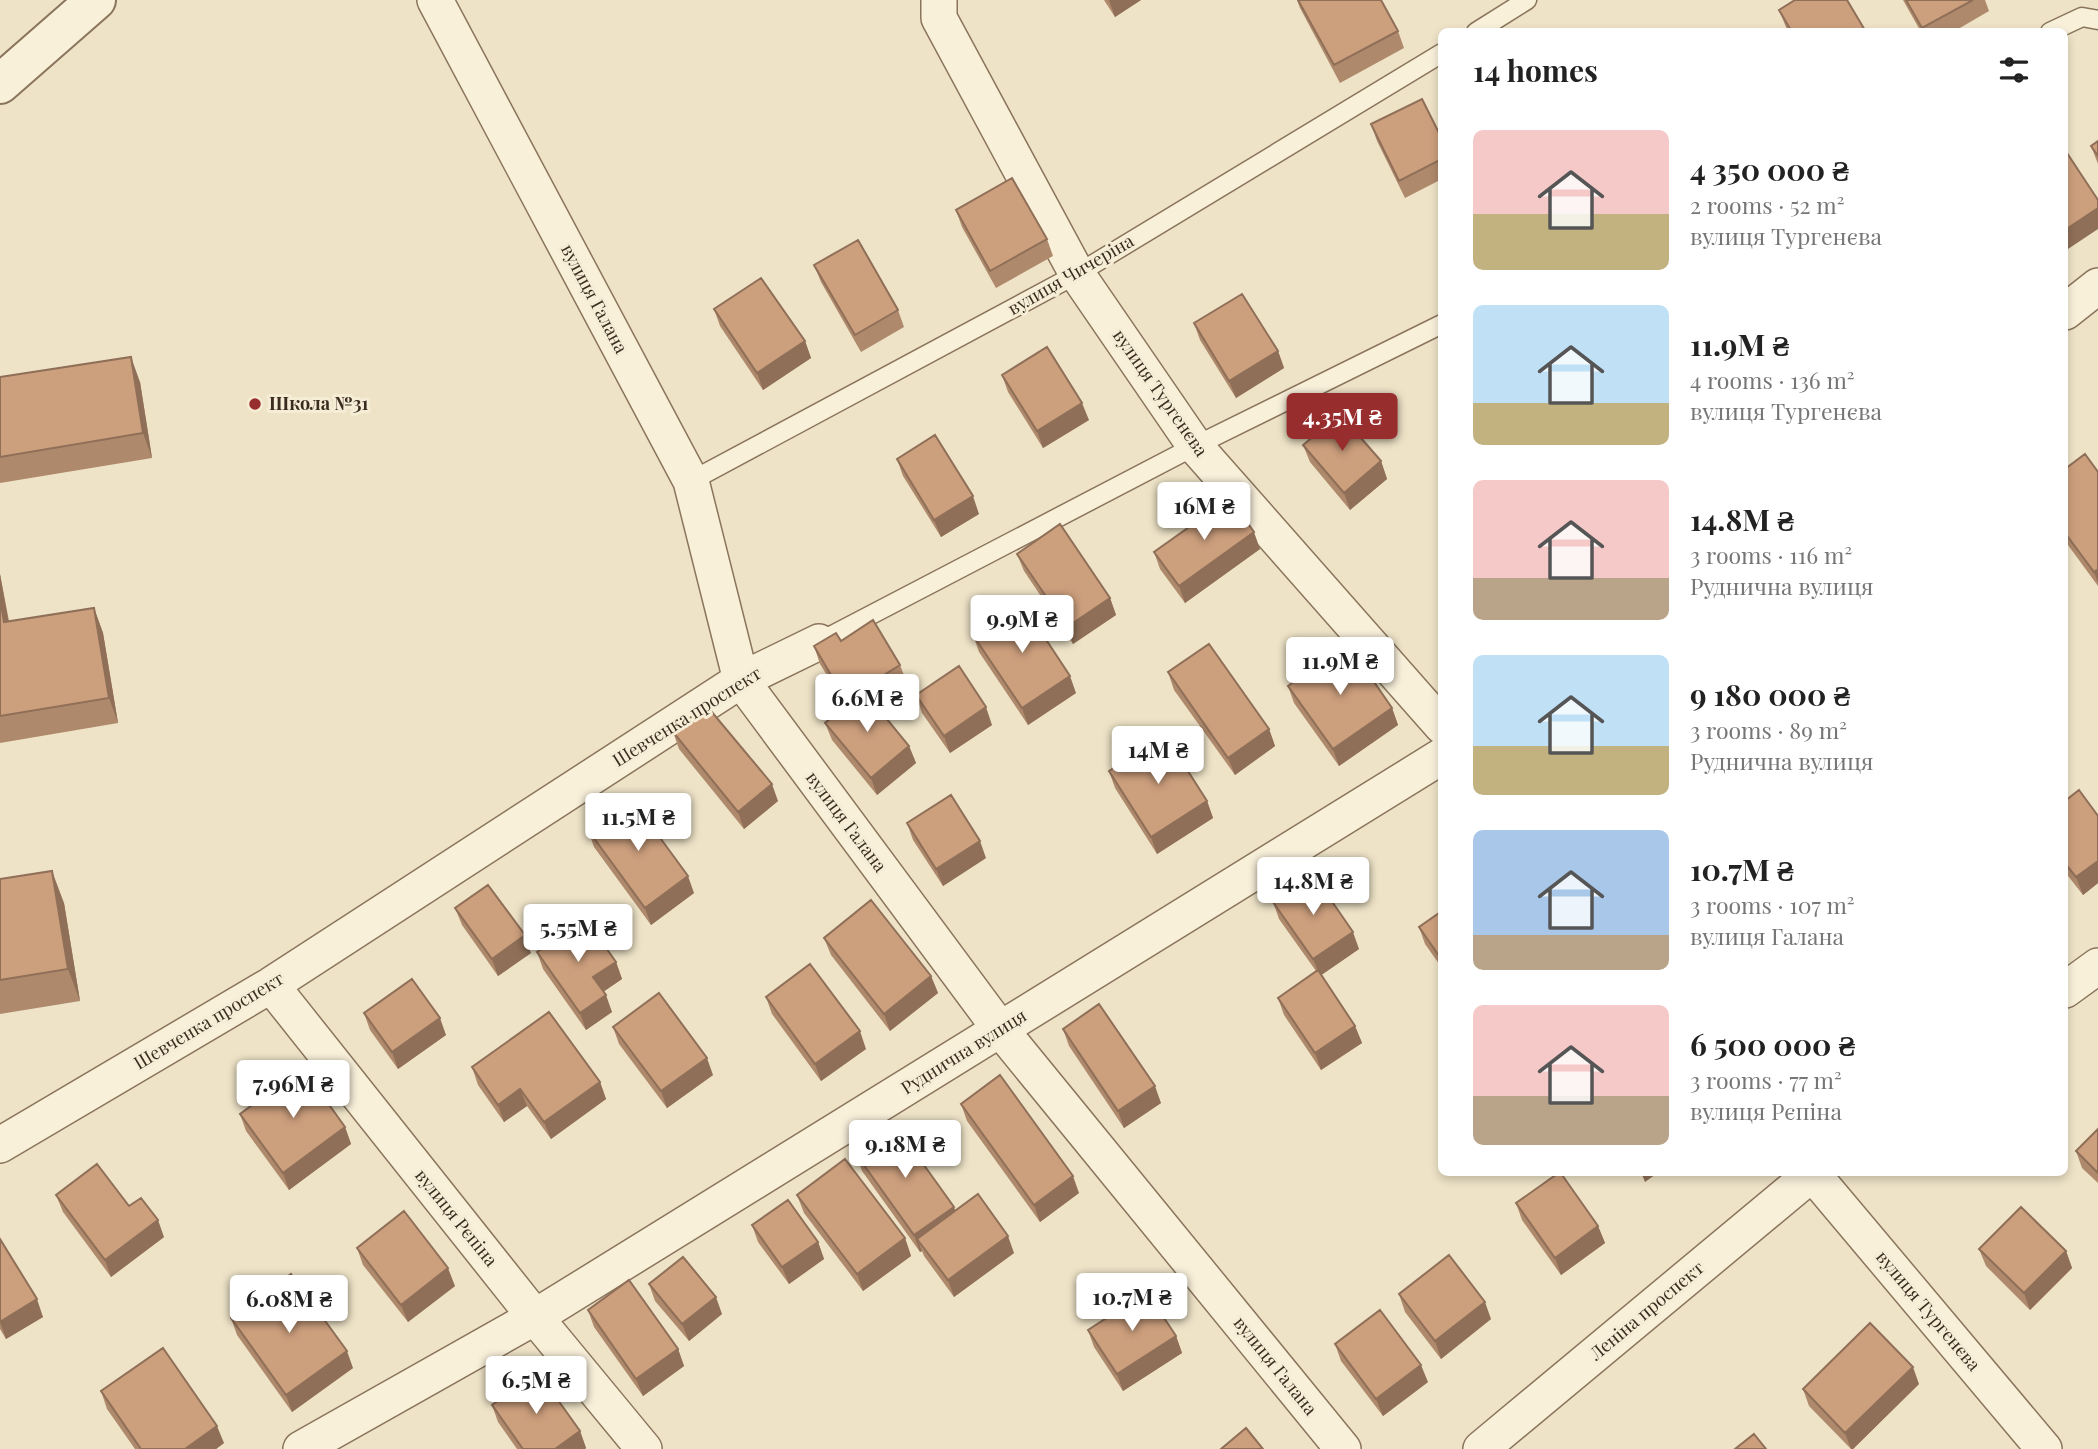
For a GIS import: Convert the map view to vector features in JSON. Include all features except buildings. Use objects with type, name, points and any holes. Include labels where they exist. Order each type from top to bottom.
[{"type":"street","points":[[0,84],[96,0]]},
{"type":"street","name":"вулиця Галана","points":[[435,0],[691,481],[741,680],[1000,1029],[1343,1449]]},
{"type":"street","name":"вулиця Тургенєва","points":[[939,9],[1077,274],[1195,446],[1438,721]]},
{"type":"street","points":[[2068,310],[2098,286]]},
{"type":"street","name":"Шевченка проспект","points":[[0,1145],[271,985],[741,680],[819,642]]},
{"type":"street","name":"Руднична вулиця","points":[[301,1449],[535,1317],[1438,758]]},
{"type":"street","points":[[2068,988],[2098,966]]},
{"type":"street","name":"вулиця Рєпіна","points":[[271,985],[535,1317],[644,1449]]},
{"type":"street","name":"Леніна проспект","points":[[1480,1449],[1808,1176]]},
{"type":"street","name":"вулиця Тургенєва","points":[[1815,1176],[2044,1449]]},
{"type":"lane","points":[[1482,28],[1527,0]]},
{"type":"lane","points":[[2059,28],[2082,17],[2098,20]]},
{"type":"lane","name":"вулиця Чичеріна","points":[[691,481],[1077,274],[1438,55]]},
{"type":"lane","name":"Шевченка проспект","points":[[819,642],[1195,446],[1438,326]]},
{"type":"place","name":"Школа №31","points":[[255,404]]}]
